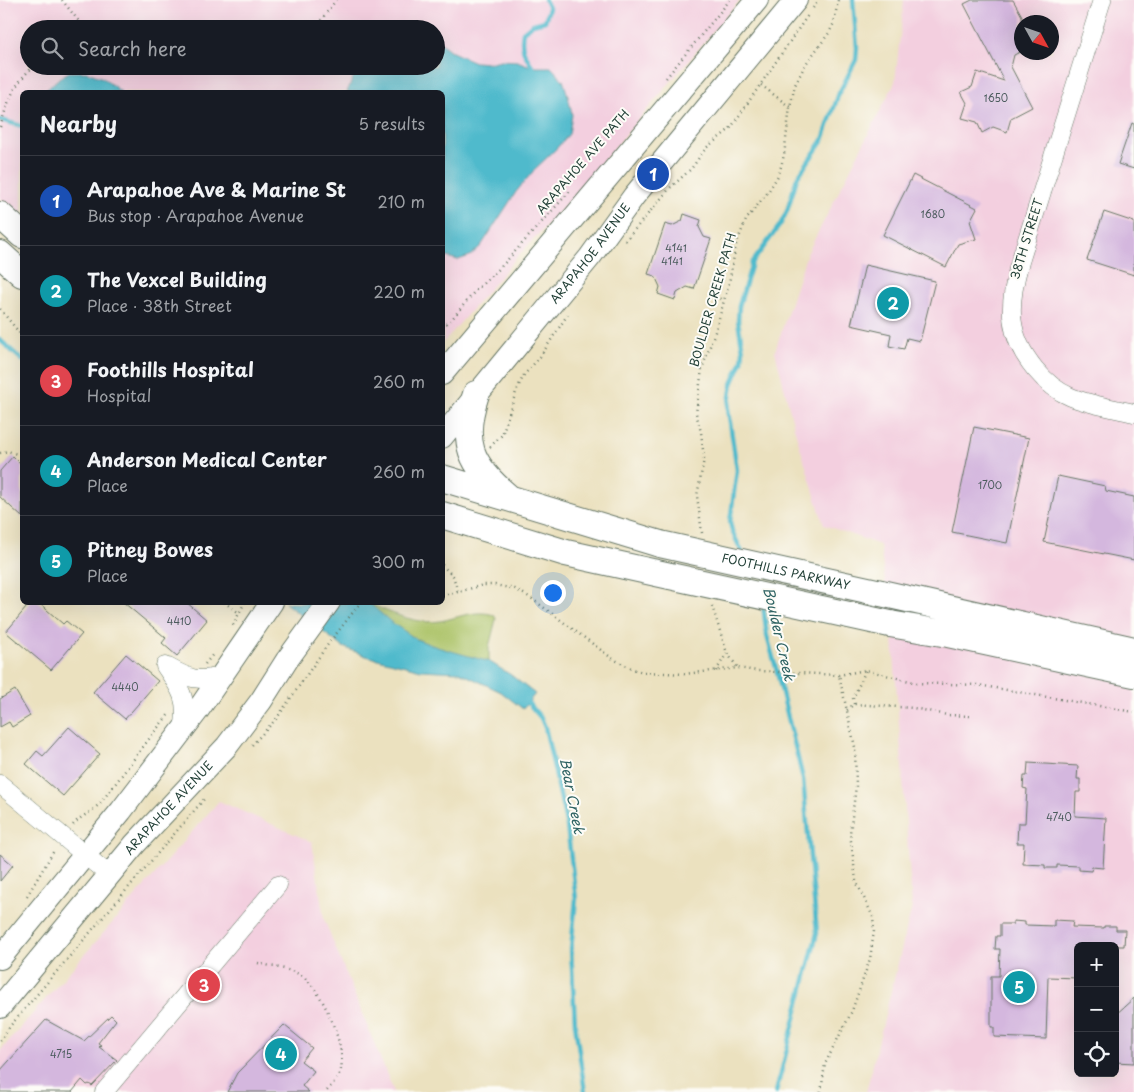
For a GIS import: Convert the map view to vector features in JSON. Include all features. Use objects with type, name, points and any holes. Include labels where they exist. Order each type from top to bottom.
[{"type":"highway","points":[[0,215],[20,232]]},
{"type":"highway","points":[[0,254],[20,272]]},
{"type":"highway","points":[[476,394],[469,421],[469,437],[473,454],[486,477],[510,499]]},
{"type":"highway","name":"FOOTHILLS PARKWAY","points":[[445,479],[660,544],[1134,650]]},
{"type":"highway","points":[[445,516],[566,553],[890,624],[1134,674]]},
{"type":"highway","points":[[445,532],[483,528]]},
{"type":"main road","points":[[445,370],[757,0]]},
{"type":"main road","name":"ARAPAHOE AVENUE","points":[[445,433],[590,257],[634,196],[796,0]]},
{"type":"main road","points":[[0,958],[86,855],[183,729],[270,605]]},
{"type":"main road","name":"ARAPAHOE AVENUE","points":[[0,1006],[161,815],[227,746],[261,701],[287,660],[327,605]]},
{"type":"street","name":"38TH STREET","points":[[1102,0],[1019,265],[1011,299],[1011,320],[1021,350],[1036,371],[1052,386],[1081,400],[1134,412]]},
{"type":"street","points":[[183,729],[186,711],[183,696],[165,666],[195,680],[222,676]]},
{"type":"street","points":[[0,784],[109,875]]},
{"type":"street","points":[[104,1092],[278,885]]},
{"type":"path","points":[[62,0],[78,20]]},
{"type":"path","points":[[321,20],[336,0]]},
{"type":"path","points":[[660,85],[730,0]]},
{"type":"path","points":[[621,246],[670,188],[691,169],[706,148],[730,129],[819,0]]},
{"type":"path","name":"BOULDER CREEK PATH","points":[[703,538],[697,496],[704,460],[701,432],[696,413],[702,369],[724,300],[736,245],[746,220],[768,192],[779,174],[784,155],[790,107],[795,85],[805,65],[829,34],[834,23],[838,0]]},
{"type":"path","points":[[0,127],[10,95],[24,75]]},
{"type":"path","points":[[761,85],[790,107]]},
{"type":"path","name":"ARAPAHOE AVE PATH","points":[[445,325],[572,190]]},
{"type":"path","points":[[710,296],[724,300]]},
{"type":"path","points":[[0,309],[20,334]]},
{"type":"path","points":[[473,454],[489,448],[499,440],[517,389],[524,375],[540,357],[568,314]]},
{"type":"path","points":[[0,453],[8,451],[20,455]]},
{"type":"path","points":[[445,568],[453,576],[458,592]]},
{"type":"path","points":[[445,594],[483,586],[495,585],[515,588],[613,659],[633,669],[656,674],[684,674],[738,668],[757,671],[838,675],[866,670],[917,683],[994,687],[1134,712]]},
{"type":"path","points":[[711,602],[727,653],[738,668]]},
{"type":"path","points":[[228,605],[239,613]]},
{"type":"path","points":[[231,629],[243,605]]},
{"type":"path","points":[[251,746],[277,718],[326,647],[359,605]]},
{"type":"path","points":[[195,680],[215,652]]},
{"type":"path","points":[[716,671],[727,653]]},
{"type":"path","points":[[854,704],[853,698],[866,670]]},
{"type":"path","points":[[821,1092],[825,1064],[852,1011],[870,959],[874,931],[873,917],[856,881],[850,833],[856,786],[855,747],[838,675]]},
{"type":"path","points":[[24,902],[54,851],[78,820],[85,817],[99,805],[153,732],[183,696]]},
{"type":"path","points":[[847,710],[854,704],[913,708],[947,715],[970,716]]},
{"type":"path","points":[[0,1041],[11,1025],[207,796]]},
{"type":"path","points":[[258,963],[297,973],[305,977],[321,1000],[336,1030],[341,1046],[342,1058],[341,1071],[326,1092]]},
{"type":"shaded area","points":[[0,0],[740,0],[569,202],[517,257],[445,341],[445,90],[20,90],[20,214],[0,198]]},
{"type":"shaded area","points":[[904,0],[1134,0],[1134,1092],[866,1092],[912,907],[893,640],[880,545],[824,525],[795,431],[775,351],[806,256],[895,82]]},
{"type":"shaded area","points":[[219,801],[312,842],[324,919],[394,1092],[0,1092],[0,1051]]},
{"type":"green space","points":[[371,605],[394,614],[431,622],[473,613],[494,615],[496,619],[489,647],[489,662],[456,654],[424,643],[395,626]]},
{"type":"water","points":[[445,46],[452,52],[475,62],[517,61],[533,67],[551,67],[563,80],[568,96],[572,115],[569,134],[516,192],[481,246],[470,256],[458,260],[445,257],[445,90],[348,90],[354,76],[445,75]]},
{"type":"water","points":[[64,75],[95,75],[103,78],[118,90],[46,90]]},
{"type":"water","points":[[288,605],[371,605],[391,622],[416,639],[490,662],[511,675],[535,694],[523,709],[501,692],[459,672],[421,670],[366,656],[343,647]]},
{"type":"building","points":[[972,0],[1013,0],[1021,15],[1014,15],[1014,55],[1011,67],[1032,107],[1011,118],[1007,132],[993,127],[982,133],[977,122],[962,118],[967,103],[961,92],[972,87],[977,72],[1004,81],[964,4]]},
{"type":"building","points":[[1132,123],[1134,124],[1134,169],[1118,164]]},
{"type":"building","points":[[913,175],[977,208],[970,221],[976,239],[958,244],[946,267],[883,235]]},
{"type":"building","points":[[1104,212],[1134,222],[1134,275],[1087,260]]},
{"type":"building","points":[[684,214],[701,220],[699,227],[704,237],[711,239],[694,289],[687,287],[677,293],[675,300],[658,294],[660,287],[655,276],[648,274],[665,224],[672,226],[682,221]]},
{"type":"building","points":[[865,265],[935,281],[920,341],[907,338],[904,349],[889,346],[891,334],[851,325]]},
{"type":"building","points":[[974,427],[1029,438],[1007,543],[952,532]]},
{"type":"building","points":[[13,456],[20,463],[20,515],[0,497],[0,471]]},
{"type":"building","points":[[1058,476],[1105,486],[1106,491],[1134,497],[1134,560],[1044,542]]},
{"type":"building","points":[[28,605],[41,605],[63,624],[66,621],[82,634],[51,670],[6,632]]},
{"type":"building","points":[[127,605],[190,605],[207,620],[177,656],[162,643],[166,638]]},
{"type":"building","points":[[126,654],[158,681],[125,719],[93,692]]},
{"type":"building","points":[[15,690],[30,716],[12,727],[9,722],[0,727],[0,699]]},
{"type":"building","points":[[69,727],[100,754],[63,796],[26,764],[37,751],[43,756]]},
{"type":"building","points":[[1028,763],[1078,766],[1077,779],[1080,779],[1080,792],[1076,792],[1075,816],[1106,818],[1103,868],[1092,867],[1091,871],[1079,870],[1079,866],[1057,865],[1057,868],[1045,868],[1045,865],[1023,864],[1024,843],[1017,843],[1018,823],[1025,823],[1027,789],[1023,788],[1024,776],[1027,776]]},
{"type":"building","points":[[0,854],[13,865],[0,881]]},
{"type":"building","points":[[1054,920],[1073,921],[1072,927],[1104,928],[1104,926],[1116,926],[1116,930],[1125,930],[1124,946],[1119,946],[1119,942],[1074,942],[1074,978],[1048,977],[1046,1039],[994,1037],[994,1027],[991,1027],[991,976],[999,976],[1000,949],[995,949],[996,936],[1000,936],[1000,924],[1013,924],[1013,921],[1025,922],[1025,925],[1054,926]]},
{"type":"building","points":[[1134,998],[1134,1063],[1119,1062],[1119,1011]]},
{"type":"building","points":[[111,1015],[116,1020],[98,1043],[101,1045],[99,1047],[117,1060],[92,1086],[87,1085],[82,1080],[72,1092],[0,1092],[0,1071],[46,1020],[84,1041]]},
{"type":"building","points":[[284,1025],[312,1048],[301,1061],[314,1071],[302,1086],[309,1092],[227,1092],[237,1073]]},
{"type":"waterway","points":[[533,67],[524,51],[522,42],[523,32],[533,24],[545,21],[549,8],[545,0]]},
{"type":"waterway","name":"Boulder Creek","points":[[742,552],[730,522],[737,470],[728,409],[732,384],[742,361],[743,351],[738,321],[739,306],[752,263],[780,225],[787,211],[797,178],[823,140],[839,93],[856,60],[857,48],[853,0]]},
{"type":"waterway","points":[[0,120],[20,125]]},
{"type":"waterway","name":"Bear Creek","points":[[0,340],[20,358]]},
{"type":"waterway","name":"Boulder Creek","points":[[763,605],[767,636],[803,779],[817,933],[776,1092]]},
{"type":"waterway","name":"Bear Creek","points":[[525,699],[541,718],[545,727],[567,826],[576,899],[571,949],[575,1024],[585,1092]]},
{"type":"place","name":"Arapahoe Ave & Marine St","points":[[653,174]]},
{"type":"place","name":"The Vexcel Building","points":[[893,303]]},
{"type":"place","name":"Foothills Hospital","points":[[204,985]]},
{"type":"place","name":"Pitney Bowes","points":[[1019,987]]},
{"type":"place","name":"Anderson Medical Center","points":[[281,1054]]}]
